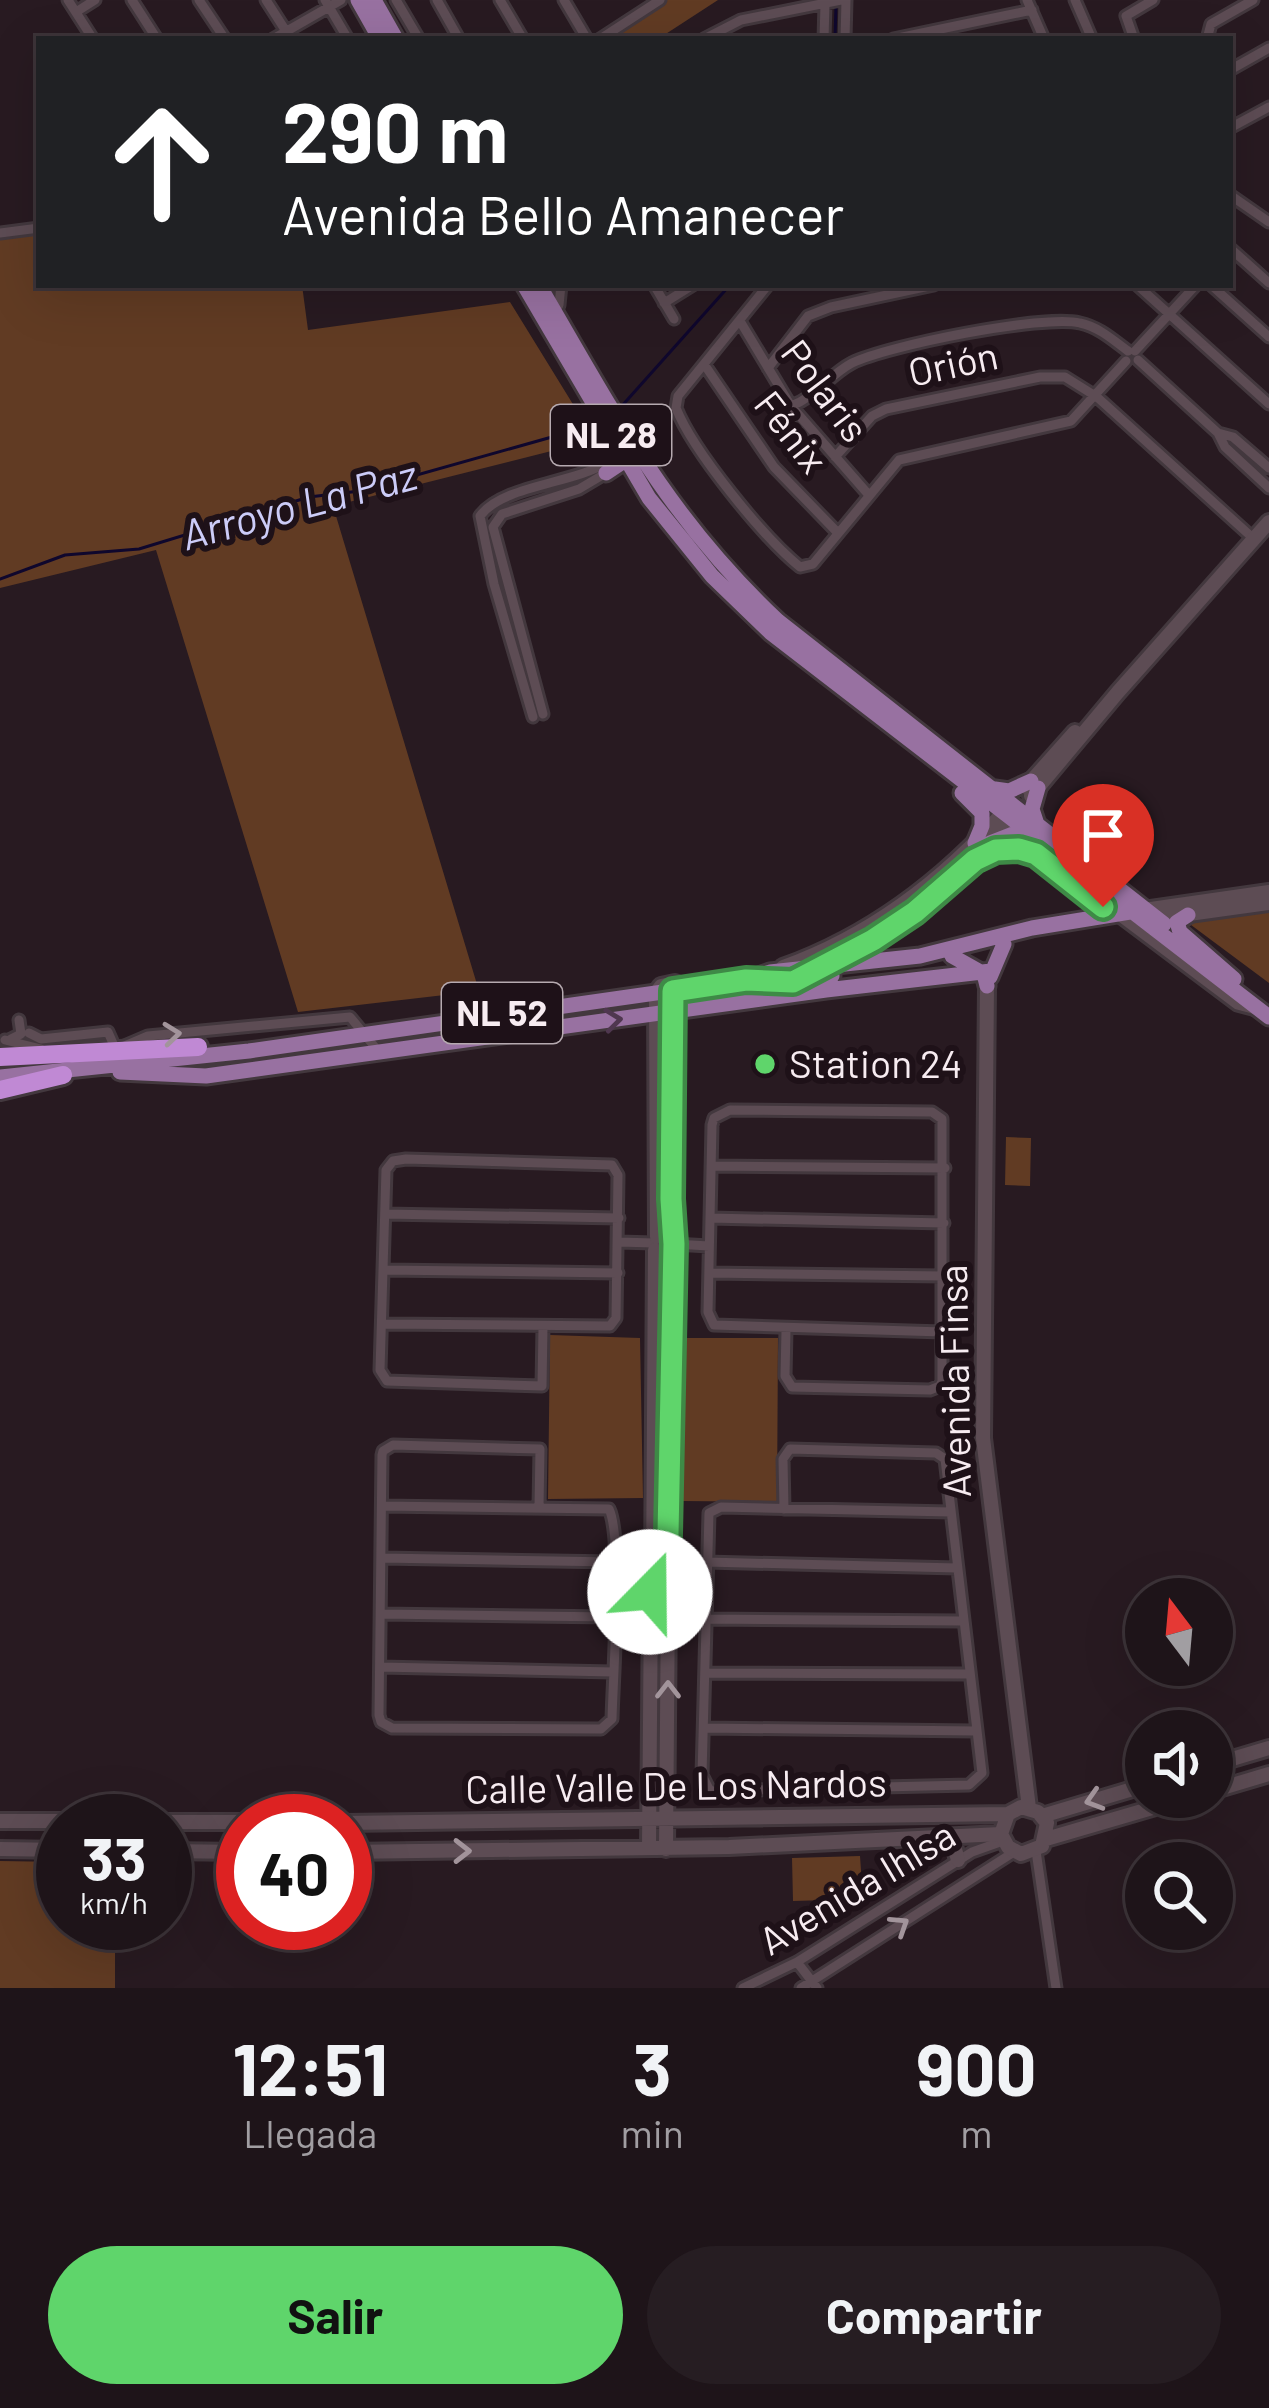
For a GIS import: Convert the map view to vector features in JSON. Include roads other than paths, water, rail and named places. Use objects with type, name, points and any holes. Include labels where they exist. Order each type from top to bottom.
[{"type":"highway","points":[[3,1048],[52,1052],[198,1047]]},
{"type":"highway","points":[[0,1090],[64,1075]]},
{"type":"main road","points":[[358,0],[378,36]]},
{"type":"main road","points":[[374,0],[394,36]]},
{"type":"main road","name":"NL 28","points":[[527,288],[546,310],[616,458],[727,590],[771,633],[1012,811],[1136,917],[1266,1012]]},
{"type":"main road","points":[[540,288],[546,310],[663,494],[733,578],[778,621],[986,792],[991,815],[981,845]]},
{"type":"main road","points":[[615,417],[616,458],[663,494]]},
{"type":"main road","points":[[866,707],[911,753],[978,806],[983,820],[981,845]]},
{"type":"main road","points":[[981,845],[1035,831],[1035,784],[986,792]]},
{"type":"main road","points":[[1188,914],[1177,922],[1180,932],[1266,1012]]},
{"type":"main road","points":[[793,982],[952,956],[1136,917]]},
{"type":"main road","points":[[0,1074],[920,956],[1019,931],[1136,917],[1240,986]]},
{"type":"main road","points":[[987,977],[1004,944]]},
{"type":"main road","points":[[952,956],[987,977]]},
{"type":"main road","name":"NL 52","points":[[746,980],[770,972]]},
{"type":"main road","points":[[826,990],[851,973]]},
{"type":"main road","points":[[64,1075],[206,1076],[946,974],[987,977]]},
{"type":"main road","name":"NL 52","points":[[0,1074],[168,1061],[666,987],[746,980],[793,982]]},
{"type":"main road","points":[[492,1036],[511,1012]]},
{"type":"main road","points":[[298,1064],[358,1051],[365,1041],[362,1030]]},
{"type":"street","points":[[68,0],[91,36]]},
{"type":"street","points":[[76,11],[94,0]]},
{"type":"street","points":[[132,0],[155,36]]},
{"type":"street","points":[[200,0],[223,36]]},
{"type":"street","points":[[266,0],[288,35],[327,4],[341,0]]},
{"type":"street","points":[[396,0],[417,36]]},
{"type":"street","points":[[437,0],[457,36]]},
{"type":"street","points":[[500,0],[521,36]]},
{"type":"street","points":[[564,0],[585,36]]},
{"type":"street","points":[[629,0],[638,14]]},
{"type":"street","points":[[605,36],[660,0]]},
{"type":"street","points":[[1075,0],[1091,36]]},
{"type":"street","points":[[1119,0],[1133,36]]},
{"type":"street","points":[[1126,16],[1153,0]]},
{"type":"street","points":[[1208,36],[1211,24],[1253,0]]},
{"type":"street","points":[[710,36],[741,20],[835,2]]},
{"type":"street","points":[[825,36],[835,2]]},
{"type":"street","points":[[835,2],[844,36]]},
{"type":"street","points":[[327,4],[345,36]]},
{"type":"street","points":[[904,36],[1029,5],[1044,36]]},
{"type":"street","points":[[1233,68],[1269,48]]},
{"type":"street","points":[[1233,126],[1269,106]]},
{"type":"street","points":[[1233,201],[1268,220]]},
{"type":"street","points":[[0,233],[36,228]]},
{"type":"street","points":[[1233,251],[1269,283]]},
{"type":"street","points":[[546,310],[562,297],[561,288]]},
{"type":"street","points":[[656,288],[674,319]]},
{"type":"street","points":[[664,303],[688,288]]},
{"type":"street","points":[[767,288],[675,402],[692,435],[761,528],[796,564],[809,566],[904,457],[1076,419],[1193,288]]},
{"type":"street","points":[[768,368],[808,316],[920,288]]},
{"type":"street","points":[[1140,288],[1269,404]]},
{"type":"street","points":[[1214,288],[1269,337]]},
{"type":"street","name":"Polaris","points":[[740,321],[791,406],[868,494]]},
{"type":"street","points":[[791,406],[868,356],[1047,321],[1083,323],[1132,356],[1218,433],[1225,447],[1269,488]]},
{"type":"street","name":"Fénix","points":[[704,364],[774,467],[837,532]]},
{"type":"street","name":"Orión","points":[[835,457],[872,416],[886,409],[1053,375],[1077,382],[1097,397]]},
{"type":"street","points":[[806,425],[812,396]]},
{"type":"street","points":[[1097,397],[1254,539]]},
{"type":"street","points":[[1218,433],[1233,437],[1269,469],[1259,478]]},
{"type":"street","points":[[616,458],[579,489],[502,514],[493,527],[537,692],[538,716],[481,534],[480,516],[496,501],[590,473],[616,458]]},
{"type":"street","name":"NL 52","points":[[793,982],[915,912],[1012,811],[1269,522]]},
{"type":"street","points":[[537,692],[552,688]]},
{"type":"street","points":[[981,845],[1029,851],[1136,917],[1269,903]]},
{"type":"street","name":"NL 52","points":[[770,972],[844,942],[880,921],[981,845]]},
{"type":"street","points":[[1136,917],[1269,892]]},
{"type":"street","name":"Avenida Finsa","points":[[987,977],[983,1438],[1023,1772],[1023,1812],[1041,1845]]},
{"type":"street","points":[[666,987],[658,1821],[666,1849]]},
{"type":"street","points":[[29,1033],[41,1039],[108,1032],[115,1048],[120,1048],[140,1037],[350,1017],[379,1052]]},
{"type":"street","points":[[3,1048],[21,1034],[20,1020]]},
{"type":"street","points":[[786,1330],[785,1376],[791,1388],[930,1390],[940,1386],[944,1332],[943,1119],[932,1112],[730,1110],[714,1118],[708,1312],[714,1325],[944,1332]]},
{"type":"street","points":[[383,1324],[604,1328],[614,1323],[619,1217],[616,1168],[608,1164],[393,1161],[386,1170],[380,1370],[387,1382],[542,1386],[543,1327]]},
{"type":"street","points":[[711,1166],[945,1168]]},
{"type":"street","points":[[385,1214],[619,1217]]},
{"type":"street","points":[[710,1218],[944,1223]]},
{"type":"street","points":[[619,1242],[709,1246]]},
{"type":"street","points":[[385,1270],[618,1273]]},
{"type":"street","points":[[709,1273],[944,1276]]},
{"type":"street","points":[[382,1506],[539,1507],[602,1507],[612,1514],[612,1719],[601,1730],[392,1728],[381,1722],[382,1455],[387,1448],[540,1449],[539,1507]]},
{"type":"street","points":[[784,1509],[783,1459],[790,1449],[936,1453],[945,1459],[982,1774],[975,1783],[710,1791],[702,1775],[709,1513],[721,1508],[951,1512]]},
{"type":"street","points":[[382,1558],[614,1562]]},
{"type":"street","points":[[706,1562],[957,1568]]},
{"type":"street","points":[[615,1588],[706,1589]]},
{"type":"street","points":[[381,1614],[614,1617]]},
{"type":"street","points":[[706,1619],[962,1621]]},
{"type":"street","points":[[380,1667],[613,1672]]},
{"type":"street","points":[[708,1673],[969,1674]]},
{"type":"street","points":[[706,1728],[975,1731]]},
{"type":"street","points":[[1233,1759],[1269,1748]]},
{"type":"street","points":[[1233,1785],[1269,1774]]},
{"type":"street","points":[[1006,1842],[1023,1812],[1125,1790]]},
{"type":"street","name":"Calle Valle De Los Nardos","points":[[372,1823],[1023,1812]]},
{"type":"street","points":[[1057,1988],[1041,1845],[1125,1818]]},
{"type":"street","points":[[0,1821],[36,1822]]},
{"type":"street","points":[[649,1848],[658,1821]]},
{"type":"street","points":[[945,1837],[958,1860]]},
{"type":"street","name":"Calle Valle De Los Nardos","points":[[372,1852],[666,1849],[945,1837],[1041,1845]]},
{"type":"street","name":"Avenida Ihlsa","points":[[743,1988],[797,1962],[958,1860],[1006,1842]]},
{"type":"street","name":"Avenida Ihlsa","points":[[801,1988],[815,1985],[1006,1842]]},
{"type":"street","points":[[0,1849],[36,1850]]},
{"type":"street","points":[[797,1962],[815,1985]]},
{"type":"waterway","name":"Arroyo La Paz","points":[[835,36],[836,5]]},
{"type":"waterway","name":"Arroyo La Paz","points":[[620,408],[727,288]]},
{"type":"waterway","name":"Arroyo La Paz","points":[[0,579],[65,555],[139,549],[309,497],[360,491],[598,424]]},
{"type":"place","name":"Station 24","points":[[765,1064]]}]
